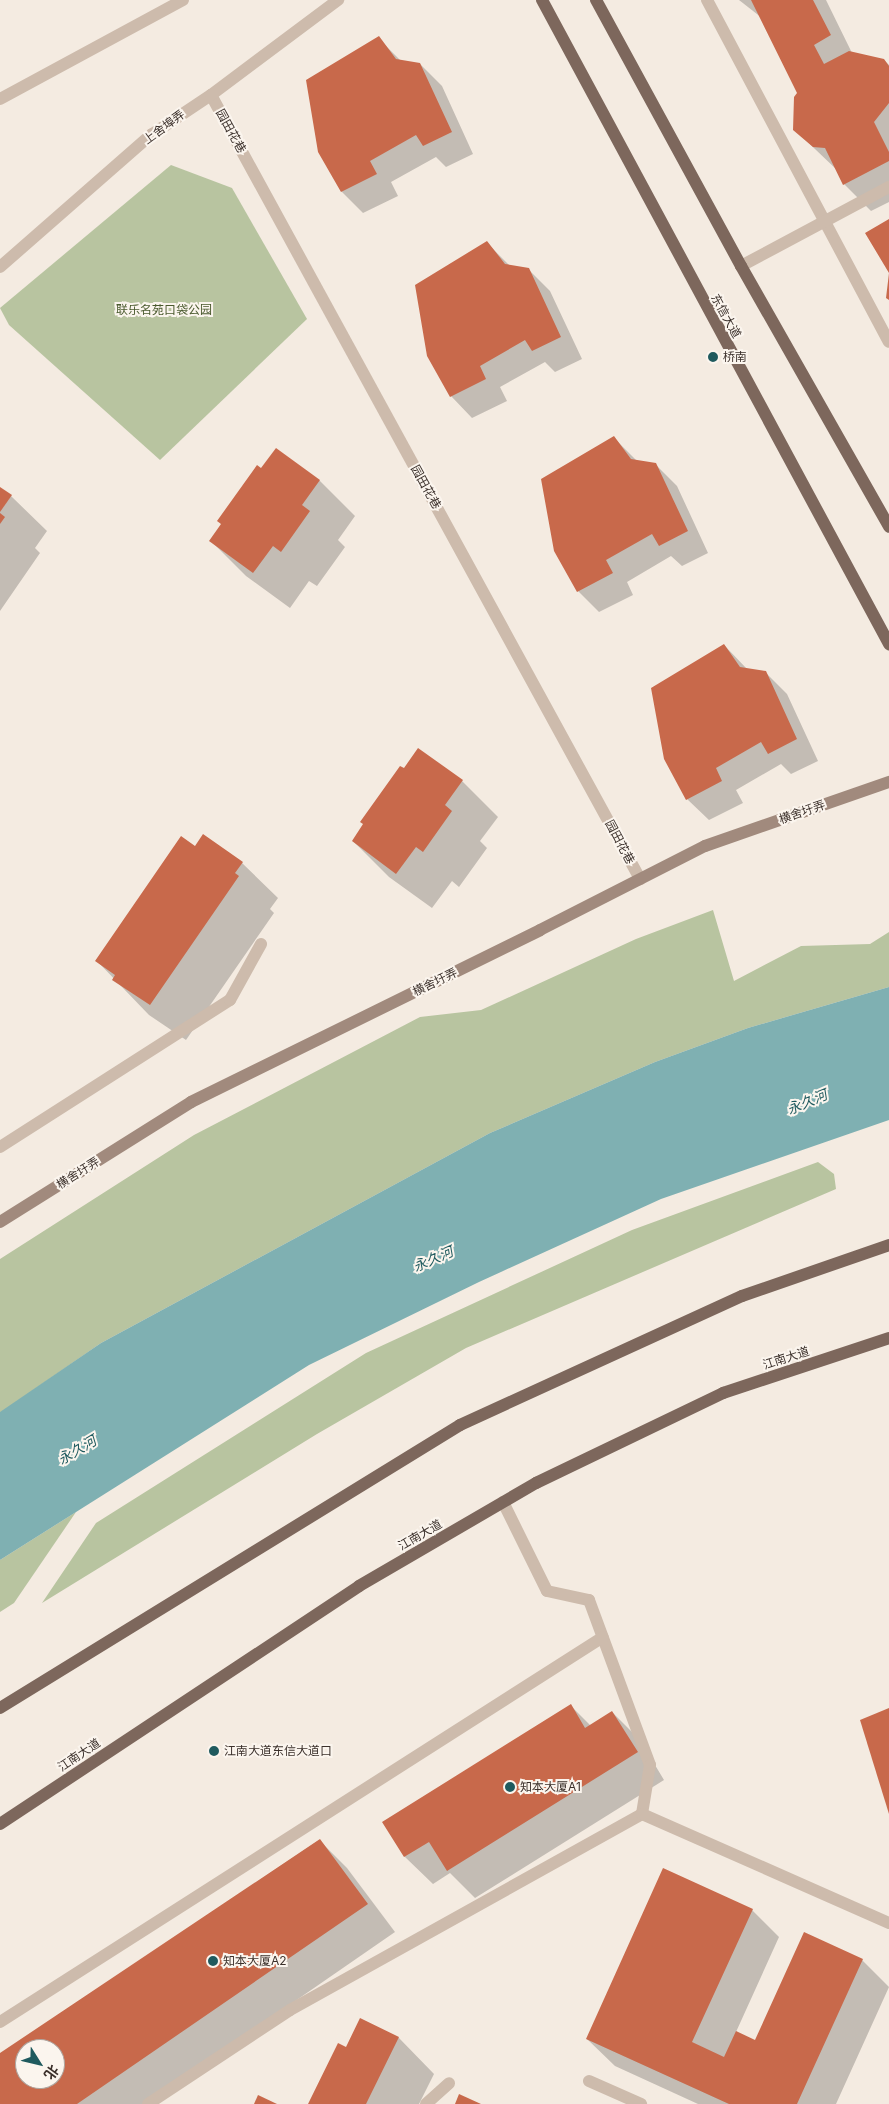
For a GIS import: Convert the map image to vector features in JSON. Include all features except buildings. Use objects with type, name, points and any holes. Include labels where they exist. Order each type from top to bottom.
[{"type":"main road","name":"东信大道","points":[[542,0],[889,644]]},
{"type":"main road","points":[[596,0],[741,266],[889,527]]},
{"type":"main road","points":[[0,1708],[460,1425],[742,1296],[889,1245]]},
{"type":"main road","name":"江南大道","points":[[0,1824],[359,1586],[536,1483],[723,1393],[889,1338]]},
{"type":"street","points":[[0,99],[183,0]]},
{"type":"street","name":"上舍埠弄","points":[[0,267],[151,135],[211,95],[338,0]]},
{"type":"street","points":[[707,0],[889,342]]},
{"type":"street","name":"园田花巷","points":[[211,95],[640,879]]},
{"type":"street","points":[[741,266],[889,187]]},
{"type":"street","name":"横舍圩弄","points":[[0,1222],[191,1102],[705,846],[889,782]]},
{"type":"street","points":[[0,1147],[230,1000],[261,944]]},
{"type":"street","points":[[503,1502],[547,1590],[589,1600],[650,1765],[642,1814]]},
{"type":"street","points":[[0,2022],[603,1637]]},
{"type":"street","points":[[642,1814],[889,1923]]},
{"type":"street","points":[[148,2104],[290,2010],[642,1814]]},
{"type":"street","points":[[589,2081],[640,2104]]},
{"type":"street","points":[[426,2104],[449,2082]]},
{"type":"green space","name":"联乐名苑口袋公园","points":[[171,165],[232,188],[307,319],[160,460],[9,325],[0,308]]},
{"type":"green space","points":[[713,910],[734,981],[801,946],[870,944],[889,932],[889,987],[748,1028],[655,1062],[490,1133],[101,1343],[0,1413],[0,1259],[194,1135],[420,1017],[481,1010],[636,939]]},
{"type":"green space","points":[[818,1162],[834,1174],[836,1189],[466,1348],[317,1434],[42,1603],[96,1523],[366,1353],[632,1230]]},
{"type":"green space","points":[[76,1512],[14,1603],[0,1612],[0,1560]]},
{"type":"water","name":"永久河","points":[[889,987],[889,1120],[661,1199],[479,1282],[309,1365],[0,1560],[0,1412],[101,1343],[490,1133],[655,1062],[748,1028]]},
{"type":"place","name":"桥南","points":[[713,357]]},
{"type":"place","name":"江南大道东信大道口","points":[[214,1751]]},
{"type":"place","name":"知本大厦A1","points":[[510,1787]]},
{"type":"place","name":"知本大厦A2","points":[[213,1961]]}]
